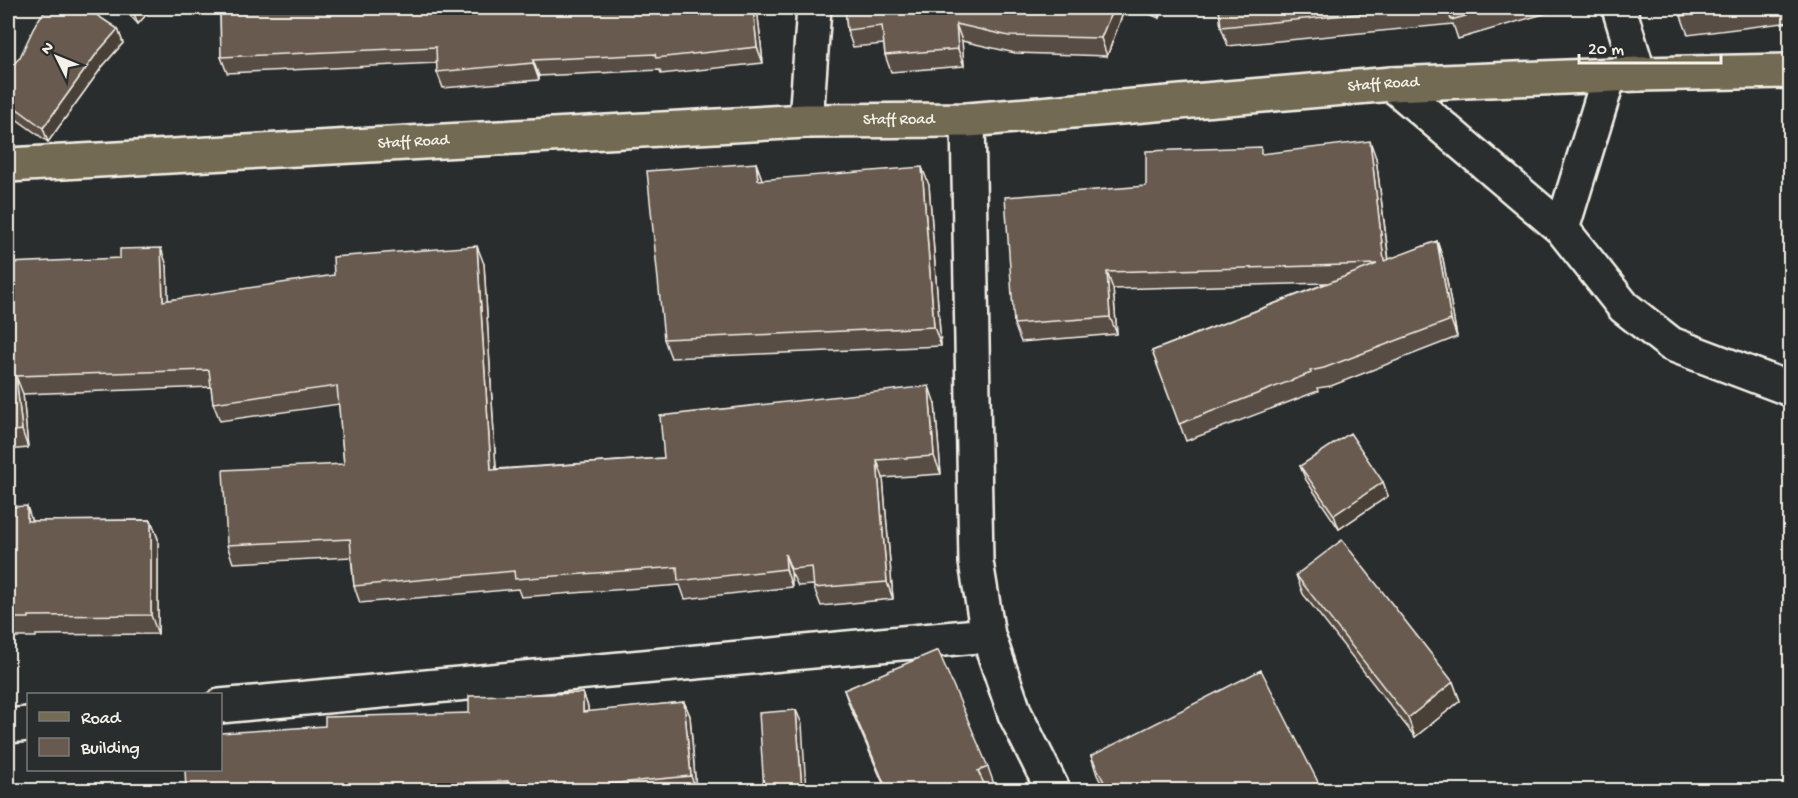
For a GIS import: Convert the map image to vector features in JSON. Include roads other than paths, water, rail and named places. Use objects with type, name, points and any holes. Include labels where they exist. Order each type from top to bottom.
[{"type":"main road","name":"Staff Road","points":[[8,165],[806,121],[968,120],[1392,84],[1791,71]]},
{"type":"street","points":[[8,63],[34,8]]},
{"type":"street","points":[[806,121],[814,8]]},
{"type":"street","points":[[1562,229],[1624,75],[1619,8]]},
{"type":"street","points":[[1392,84],[1562,229],[1624,307],[1671,344],[1791,389]]},
{"type":"street","points":[[968,120],[976,562],[988,635],[1015,714],[1053,790]]},
{"type":"street","points":[[222,706],[988,635]]},
{"type":"street","points":[[8,726],[27,724]]}]
